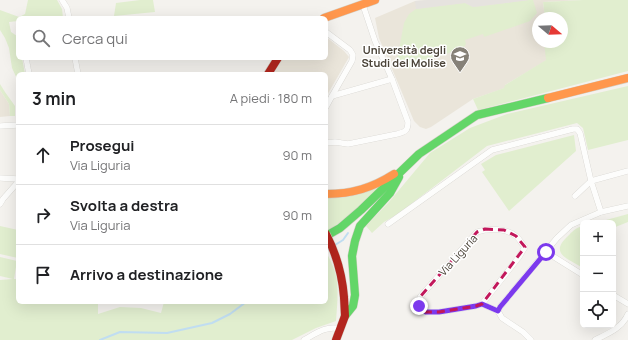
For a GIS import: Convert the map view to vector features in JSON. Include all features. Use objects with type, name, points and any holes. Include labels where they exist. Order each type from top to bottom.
[{"type":"street","points":[[62,0],[67,8],[69,16]]},
{"type":"street","points":[[328,17],[375,0]]},
{"type":"street","points":[[328,143],[335,142],[348,144],[405,132],[408,127],[408,122],[392,79],[375,41],[363,5]]},
{"type":"street","points":[[328,34],[350,50],[353,55],[352,61],[328,104]]},
{"type":"street","points":[[26,60],[29,72]]},
{"type":"street","points":[[76,60],[78,72]]},
{"type":"street","points":[[269,72],[277,60]]},
{"type":"street","points":[[328,234],[340,228],[361,210],[419,154],[477,115],[628,78]]},
{"type":"street","points":[[332,96],[392,79]]},
{"type":"street","points":[[0,126],[16,125]]},
{"type":"street","points":[[388,224],[492,150],[573,129],[577,129],[580,133],[591,181],[601,212]]},
{"type":"street","points":[[328,194],[342,194],[359,191],[404,169]]},
{"type":"street","points":[[336,340],[345,316],[353,306],[355,296],[352,256],[360,226],[390,193],[404,169]]},
{"type":"street","points":[[575,196],[591,181],[628,171]]},
{"type":"street","points":[[0,178],[16,179]]},
{"type":"street","points":[[0,204],[16,184]]},
{"type":"street","points":[[498,311],[557,238],[571,225],[601,212],[628,206]]},
{"type":"street","name":"Via Liguria","points":[[485,229],[504,230],[516,236],[525,247],[519,257],[482,304],[439,312],[426,312],[419,306],[420,297],[477,232],[485,229]]},
{"type":"street","points":[[328,239],[338,259],[342,276],[345,316]]},
{"type":"street","points":[[546,252],[580,274]]},
{"type":"street","points":[[616,297],[628,304]]},
{"type":"street","points":[[482,304],[498,311],[502,318],[532,340]]},
{"type":"street","points":[[596,340],[619,327],[628,314]]},
{"type":"street","points":[[304,340],[328,328],[334,327],[340,329]]},
{"type":"highlighted area","points":[[485,229],[504,230],[516,236],[525,247],[482,304],[439,312],[426,312],[419,306],[420,297],[477,232]]},
{"type":"shaded area","points":[[529,0],[473,7],[465,3],[416,9],[415,1]]},
{"type":"shaded area","name":"Università degli Studi del Molise","points":[[583,0],[543,2],[544,12],[532,12],[532,48],[545,48],[547,60],[505,85],[505,88],[473,99],[426,129],[420,127],[414,121],[379,38],[375,18],[415,1]]},
{"type":"shaded area","points":[[328,39],[344,51],[349,57],[328,94],[328,72],[275,72],[282,60],[328,60]]},
{"type":"shaded area","points":[[0,90],[9,104],[10,116],[0,117]]},
{"type":"green space","points":[[28,0],[57,0],[62,9],[63,16],[21,16],[25,14]]},
{"type":"green space","points":[[153,0],[155,12],[114,16],[116,3]]},
{"type":"green space","points":[[533,0],[537,12],[532,12],[532,19],[530,21],[484,37],[483,34],[465,40],[466,44],[464,47],[407,69],[400,66],[397,60],[404,23],[409,14],[416,9],[465,3],[473,7]]},
{"type":"green space","points":[[628,0],[628,71],[478,110],[473,99],[504,88],[505,85],[546,60],[545,48],[568,48],[568,12],[544,12],[543,2]]},
{"type":"green space","points":[[0,10],[16,16],[16,21],[9,22],[11,32],[16,35],[16,60],[22,60],[25,72],[16,72],[16,77],[12,68],[9,48],[0,30]]},
{"type":"green space","points":[[0,84],[15,106],[15,116],[10,116],[9,104],[0,90]]},
{"type":"green space","points":[[628,86],[628,140],[588,150],[583,128],[577,123],[487,146],[398,214],[384,222],[372,233],[366,226],[389,202],[430,153],[470,128],[507,114]]},
{"type":"green space","points":[[574,135],[576,151],[509,211],[482,172],[485,170],[481,164],[496,155]]},
{"type":"green space","points":[[379,187],[360,205],[328,231],[328,198],[353,196]]},
{"type":"green space","points":[[628,214],[628,222],[616,227],[616,220],[606,220]]},
{"type":"green space","points":[[0,226],[16,230],[16,258],[0,254]]},
{"type":"green space","points":[[580,227],[580,266],[567,259],[560,252],[562,243],[573,231]]},
{"type":"green space","points":[[328,256],[333,266],[337,281],[338,298],[336,321],[316,328],[292,340],[0,340],[0,280],[13,279],[0,276],[0,257],[16,261],[14,279],[16,279],[16,304],[98,304],[98,314],[120,307],[141,308],[161,313],[163,304],[328,304]]},
{"type":"waterway","points":[[335,245],[343,240],[348,233]]},
{"type":"waterway","points":[[100,340],[120,332],[167,333],[212,323],[230,314],[243,304]]},
{"type":"traffic: fast","points":[[328,235],[340,228],[361,210],[419,154],[477,115],[548,98]]},
{"type":"traffic: fast","points":[[345,316],[353,306],[355,295],[352,256],[360,226],[390,193],[399,177]]},
{"type":"traffic: slow","points":[[328,17],[375,0]]},
{"type":"traffic: slow","points":[[548,98],[628,78]]},
{"type":"traffic: slow","points":[[328,194],[344,193],[362,189],[378,183],[394,174]]},
{"type":"traffic: jam","points":[[269,72],[277,60]]},
{"type":"traffic: jam","points":[[328,238],[338,264],[344,297]]},
{"type":"traffic: jam","points":[[336,340],[345,316],[344,297]]},
{"type":"place","name":"Università degli Studi del Molise","points":[[460,73]]},
{"type":"route","points":[[419,306],[426,312],[439,312],[482,304],[498,311],[546,252]]}]
